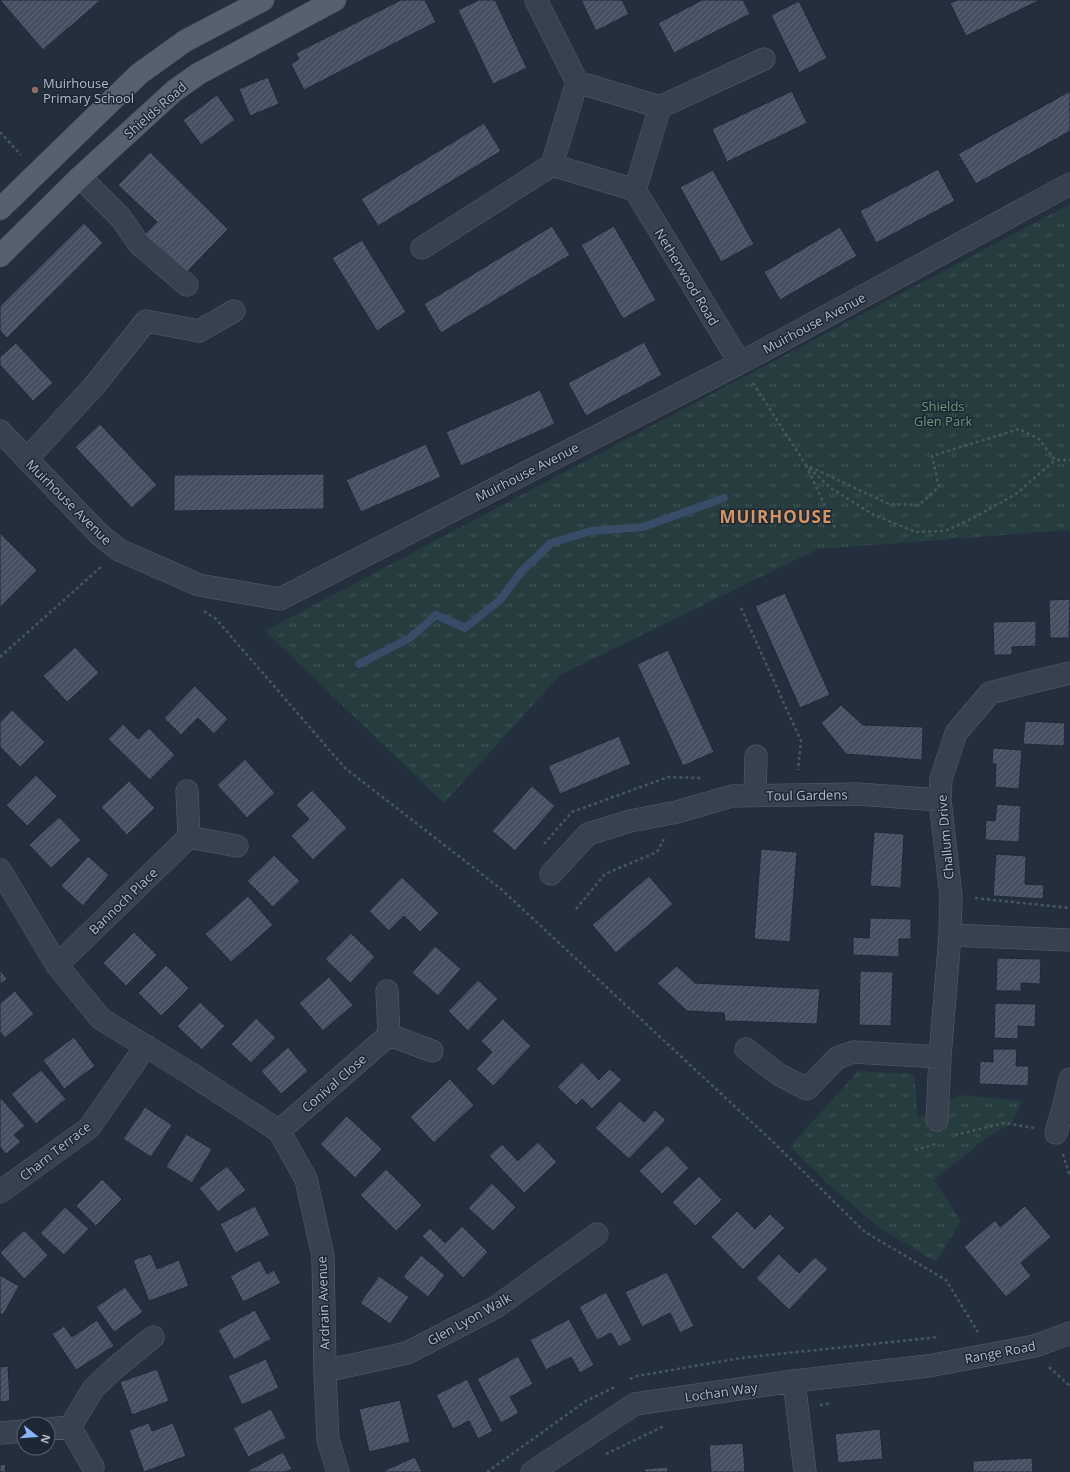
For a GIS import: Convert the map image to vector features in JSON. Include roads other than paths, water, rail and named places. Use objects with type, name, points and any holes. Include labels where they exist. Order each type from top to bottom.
[{"type":"main road","points":[[0,209],[139,74],[185,41],[263,0]]},
{"type":"main road","name":"Shields Road","points":[[0,256],[80,177],[174,91],[198,74],[335,0]]},
{"type":"street","points":[[422,248],[552,165],[577,82],[536,0]]},
{"type":"street","points":[[577,82],[660,108],[764,59]]},
{"type":"street","points":[[552,165],[635,190],[660,108]]},
{"type":"street","points":[[80,177],[122,218],[139,244],[187,285]]},
{"type":"street","name":"Muirhouse Avenue","points":[[0,431],[99,534],[119,550],[199,585],[280,599],[740,363],[1070,184]]},
{"type":"street","name":"Netherwood Road","points":[[635,190],[740,363]]},
{"type":"street","points":[[27,459],[94,386],[146,321],[199,331],[234,311]]},
{"type":"street","name":"Challum Drive","points":[[940,1130],[940,1057],[950,935],[951,896],[940,800],[941,779],[956,733],[990,693],[1036,680],[1070,673]]},
{"type":"street","points":[[755,795],[756,756]]},
{"type":"street","points":[[187,791],[189,837],[237,846]]},
{"type":"street","name":"Toul Gardens","points":[[551,874],[588,834],[630,821],[677,812],[732,796],[857,794],[940,800]]},
{"type":"street","name":"Bannoch Place","points":[[56,965],[189,837]]},
{"type":"street","name":"Ardrain Avenue","points":[[0,870],[56,965],[101,1019],[279,1131],[306,1179],[323,1256],[328,1440],[338,1472]]},
{"type":"street","points":[[950,935],[1070,940]]},
{"type":"street","points":[[387,991],[389,1036],[432,1051]]},
{"type":"street","name":"Conival Close","points":[[279,1131],[389,1036]]},
{"type":"street","name":"Charn Terrace","points":[[0,1192],[89,1128],[146,1046]]},
{"type":"street","points":[[746,1049],[778,1074],[807,1089],[837,1058],[853,1052],[940,1057]]},
{"type":"street","points":[[1056,1133],[1070,1079]]},
{"type":"street","name":"Glen Lyon Walk","points":[[325,1370],[407,1353],[496,1307],[597,1234]]},
{"type":"street","name":"Range Road","points":[[928,1366],[1035,1346],[1070,1333]]},
{"type":"street","points":[[70,1427],[93,1389],[115,1368],[153,1338]]},
{"type":"street","name":"Lochan Way","points":[[532,1472],[635,1404],[794,1381],[928,1366]]},
{"type":"street","points":[[794,1381],[805,1472]]},
{"type":"street","points":[[56,1428],[70,1427]]},
{"type":"street","points":[[70,1427],[93,1467]]},
{"type":"street","points":[[0,1433],[16,1432]]},
{"type":"waterway","points":[[359,664],[410,638],[436,615],[465,628],[500,600],[521,572],[551,543],[591,531],[643,527],[724,498]]},
{"type":"place","name":"Muirhouse Primary School","points":[[35,90]]},
{"type":"district","name":"MUIRHOUSE","points":[[776,517]]},
{"type":"park label","name":"Shields Glen Park","points":[[943,414]]}]
